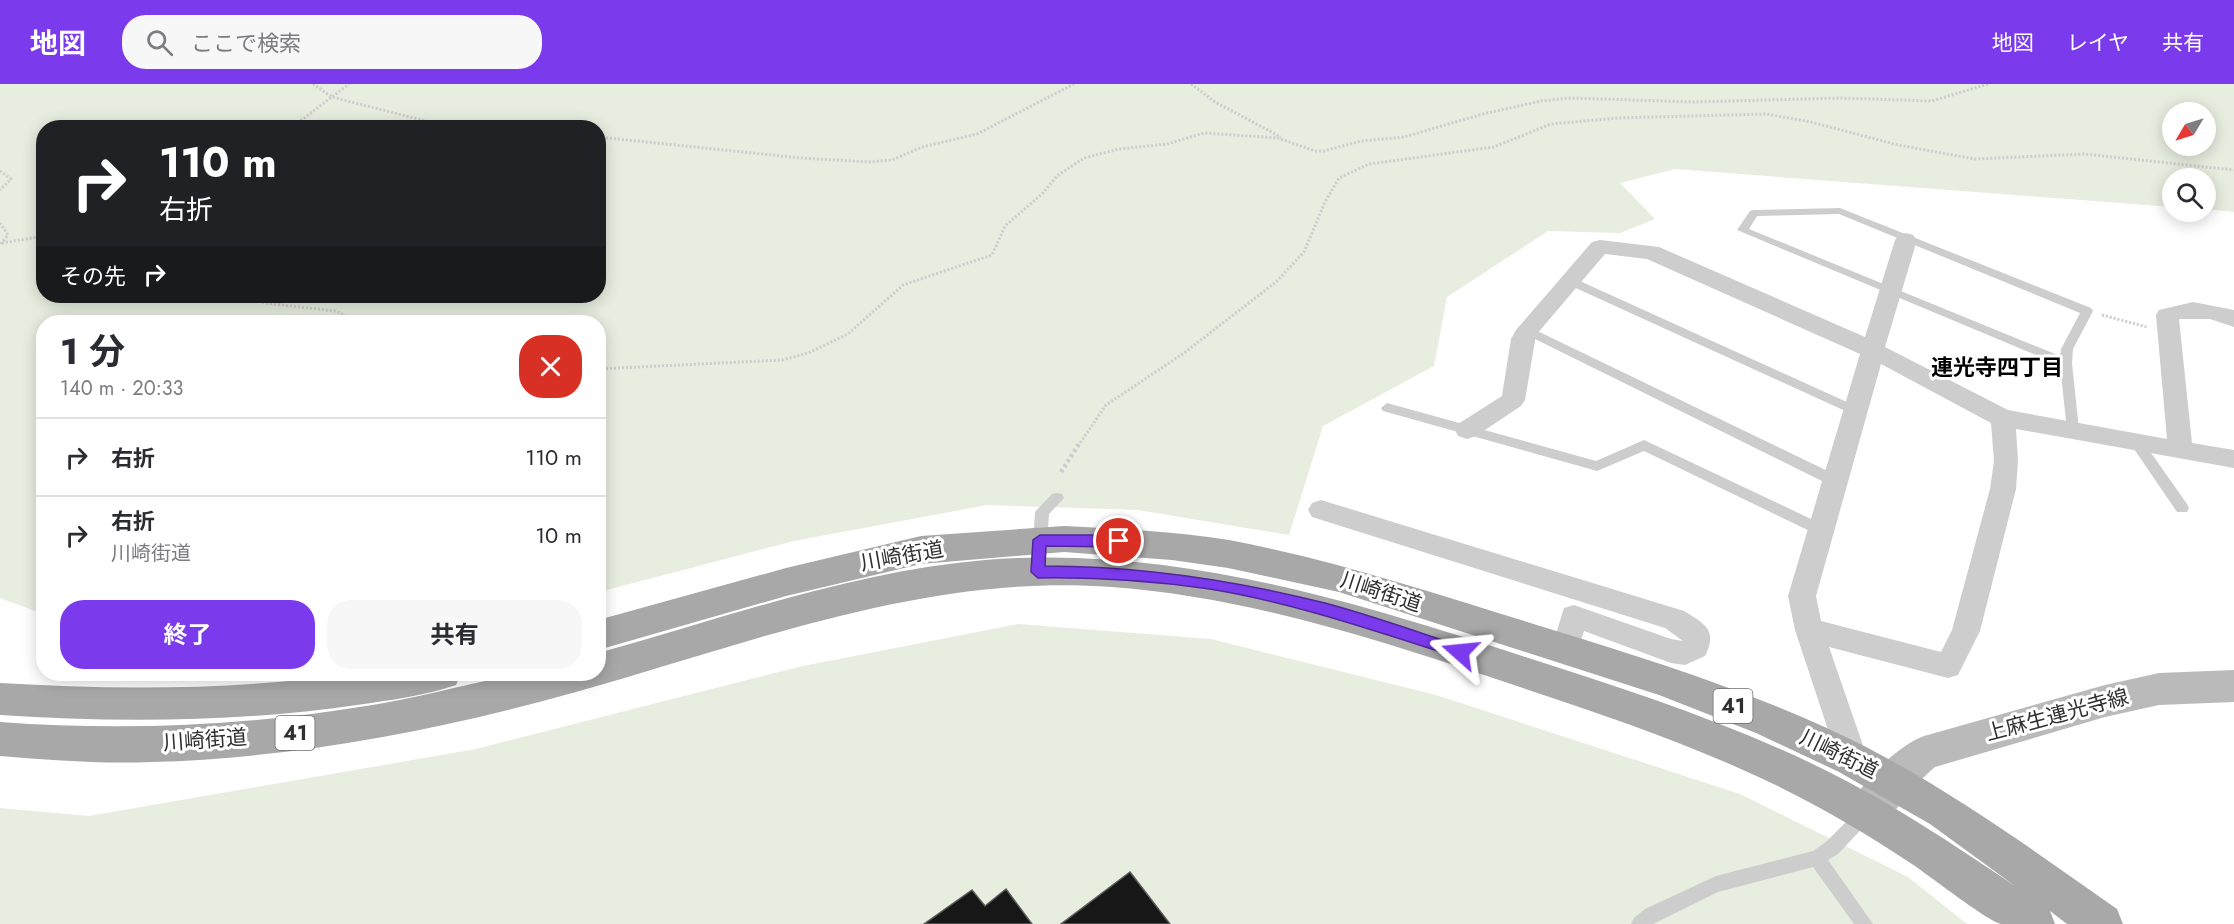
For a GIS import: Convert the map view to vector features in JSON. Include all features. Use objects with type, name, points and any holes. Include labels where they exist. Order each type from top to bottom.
[{"type":"main road","name":"川崎街道","points":[[606,667],[869,593],[985,574],[1039,556],[1108,541],[1172,546],[1286,565],[1339,578],[1718,700],[1853,760],[1894,782],[1944,811],[2097,919]]},
{"type":"main road","name":"川崎街道","points":[[606,633],[786,582],[921,550],[1039,556],[1102,572],[1211,584],[1326,609],[1499,664],[1683,728],[1807,781],[1866,813],[1966,876],[2034,924]]},
{"type":"main road","name":"川崎街道","points":[[0,699],[107,705],[230,702],[292,698],[399,681]]},
{"type":"main road","name":"川崎街道","points":[[0,739],[130,745],[318,730],[449,707],[555,681]]},
{"type":"main road","name":"上麻生連光寺線","points":[[1866,813],[1924,753],[2105,701],[2159,690],[2234,686]]},
{"type":"street","points":[[1853,760],[1809,630],[1802,596],[1837,482],[1889,291],[1906,240]]},
{"type":"street","points":[[1467,430],[1513,400],[1522,339],[1527,330],[1600,247],[1651,252],[1873,350],[2003,418],[2180,452],[2234,459]]},
{"type":"street","points":[[2180,452],[2167,315],[2214,310],[2234,319]]},
{"type":"street","points":[[1809,630],[1948,666],[1966,631],[2003,489],[2006,461],[2003,418]]},
{"type":"street","points":[[1321,510],[1674,619],[1695,632],[1697,641],[1695,648],[1685,653],[1671,651],[1574,616],[1564,650]]},
{"type":"lane","points":[[2066,363],[1743,230],[1754,213],[1840,211],[1906,240],[2087,311],[2067,349],[2066,363],[2073,430]]},
{"type":"lane","points":[[1571,281],[1856,411]]},
{"type":"lane","points":[[1527,330],[1837,482]]},
{"type":"lane","points":[[1387,408],[1597,466],[1644,445],[1821,530]]},
{"type":"lane","points":[[2137,443],[2182,508]]},
{"type":"lane","points":[[1039,556],[1042,512],[1057,498]]},
{"type":"lane","points":[[1640,924],[1651,915],[1716,884],[1817,858],[1832,848],[1866,813]]},
{"type":"lane","points":[[1817,858],[1864,924]]},
{"type":"path","points":[[313,84],[332,97],[422,120]]},
{"type":"path","points":[[302,120],[349,84]]},
{"type":"path","points":[[606,138],[669,144],[708,151],[869,162],[892,160],[922,147],[977,135],[1074,84]]},
{"type":"path","points":[[1191,84],[1215,102],[1289,141],[1315,151],[1324,151],[1361,141],[1404,137],[1483,114],[1570,98],[1694,102],[1830,99],[1932,101],[1988,84]]},
{"type":"path","points":[[1061,472],[1106,405],[1184,353],[1276,282],[1304,252],[1325,202],[1339,178],[1369,164],[1494,147],[1551,124],[1618,118],[1766,114],[1976,159],[2084,154],[2234,170]]},
{"type":"path","points":[[606,369],[782,360],[808,353],[848,334],[903,285],[992,255],[1005,226],[1042,194],[1057,176],[1083,158],[1119,149],[1167,144],[1204,133],[1289,141]]},
{"type":"path","points":[[0,171],[11,179],[0,190]]},
{"type":"path","points":[[0,223],[8,235],[1,244]]},
{"type":"path","points":[[1,244],[36,237]]},
{"type":"path","points":[[265,303],[335,311],[344,315]]},
{"type":"path","points":[[2087,311],[2168,333]]},
{"type":"shaded area","points":[[0,84],[2234,84],[2234,212],[2216,210],[2216,168],[2162,168],[2162,206],[1675,169],[1620,183],[1655,219],[1620,233],[1548,231],[1447,297],[1434,366],[1323,426],[1289,535],[1138,510],[987,505],[794,541],[606,590],[606,315],[36,315],[36,611],[0,598]]},
{"type":"shaded area","points":[[1018,624],[1211,639],[1436,695],[1740,794],[1908,877],[1967,924],[0,924],[0,808],[89,816],[476,749],[798,667]]},
{"type":"building","points":[[1130,872],[1170,924],[1061,924]]},
{"type":"building","points":[[1006,889],[1032,924],[924,924],[972,890],[985,906]]},
{"type":"district","name":"連光寺四丁目","points":[[1997,367]]},
{"type":"route","points":[[1119,541],[1040,540],[1038,572],[1102,572],[1211,584],[1326,609],[1460,652]]}]
